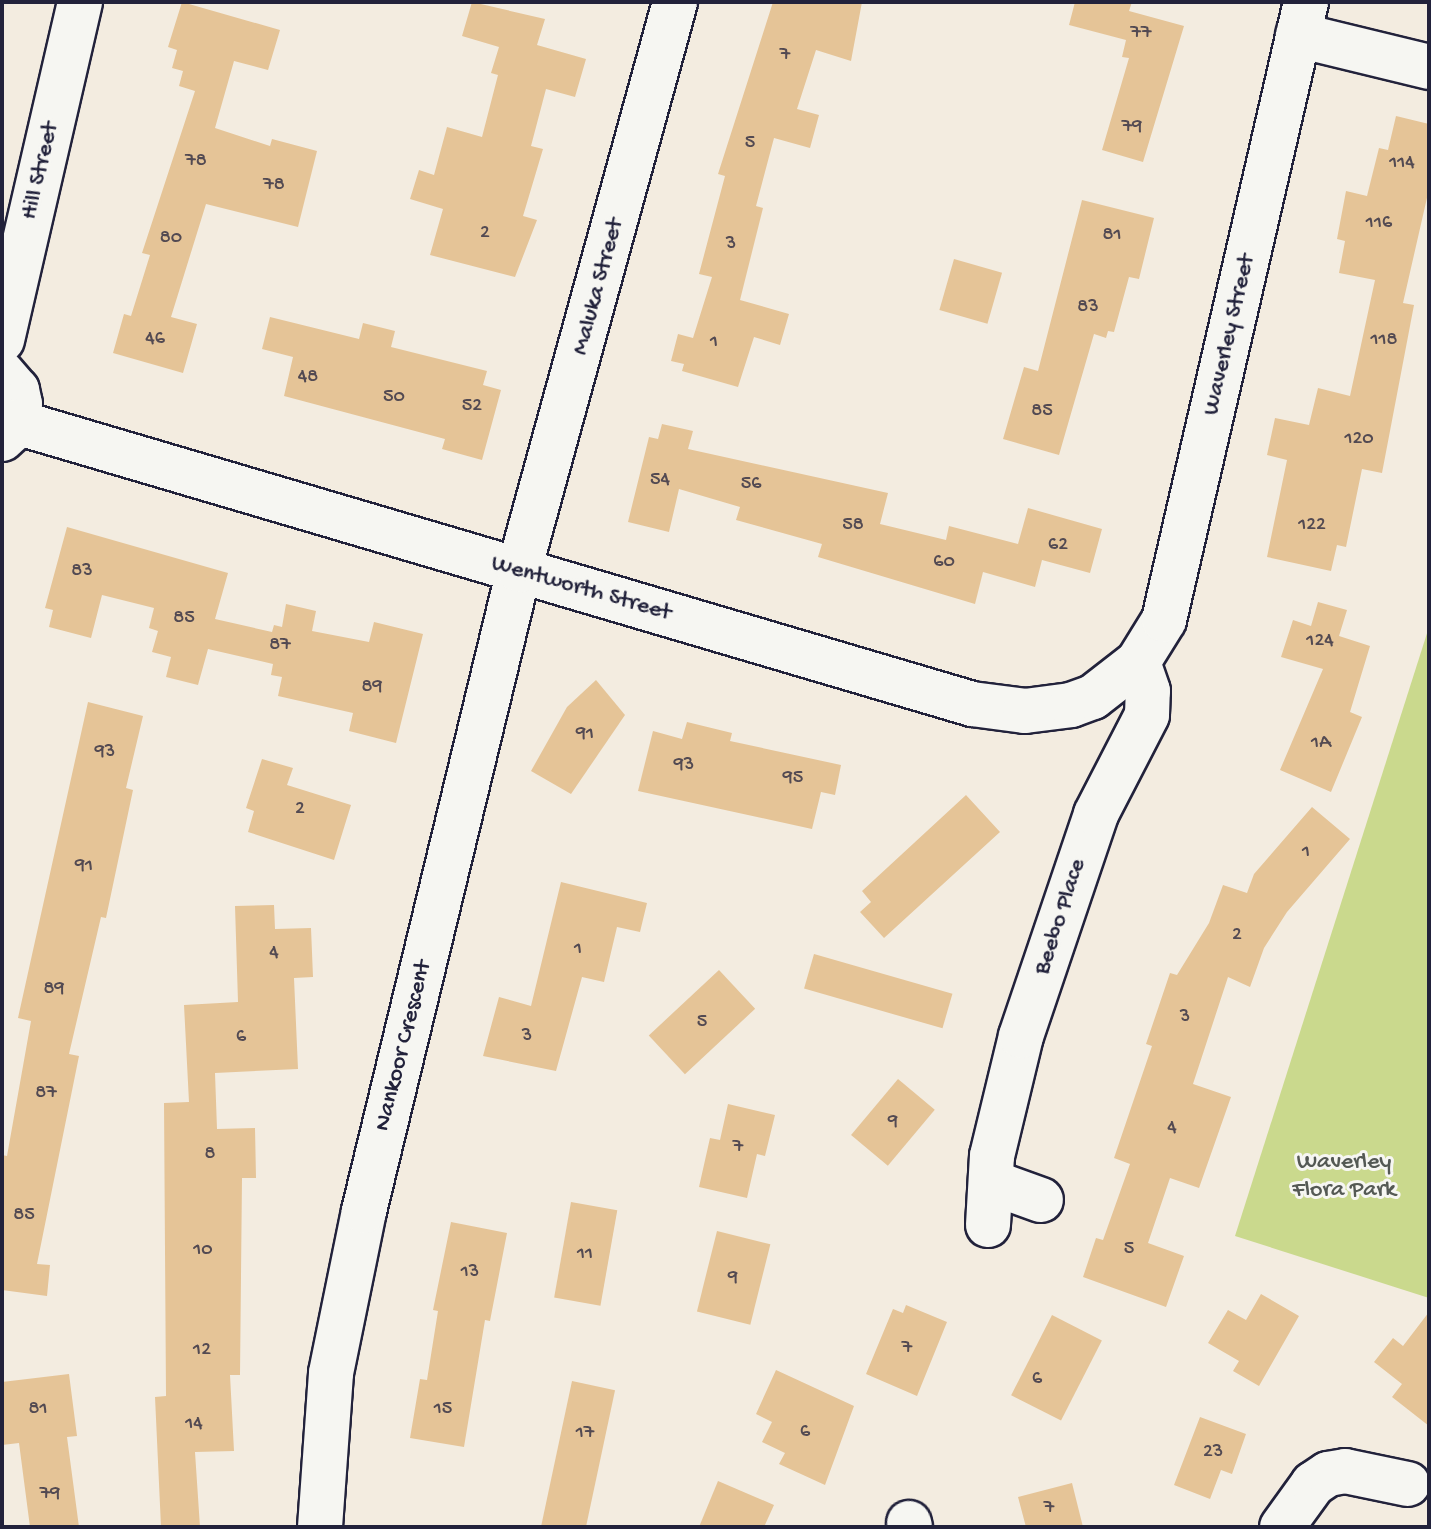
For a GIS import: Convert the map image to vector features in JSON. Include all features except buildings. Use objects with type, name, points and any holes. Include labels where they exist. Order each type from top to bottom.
[{"type":"street","name":"Hill Street","points":[[2,340],[80,2]]},
{"type":"street","name":"Maluka Street","points":[[519,570],[675,2]]},
{"type":"street","points":[[1302,18],[1429,67]]},
{"type":"street","name":"Waverley Street","points":[[1138,662],[1164,620],[1171,595],[1302,18]]},
{"type":"street","points":[[2,373],[17,390],[9,430]]},
{"type":"street","name":"Wentworth Street","points":[[9,430],[519,570],[1002,709],[1071,705],[1093,697],[1138,662]]},
{"type":"street","name":"Nankoor Crescent","points":[[320,1527],[331,1373],[361,1226],[519,570]]},
{"type":"street","name":"Beebo Place","points":[[988,1225],[991,1182],[1021,1036],[1108,784],[1147,715],[1150,704],[1138,662]]},
{"type":"street","points":[[991,1182],[1041,1200]]},
{"type":"street","points":[[1282,1527],[1313,1484],[1328,1474],[1345,1471],[1408,1484]]},
{"type":"green space","name":"Waverley Flora Park","points":[[1429,627],[1429,1298],[1235,1236]]}]
